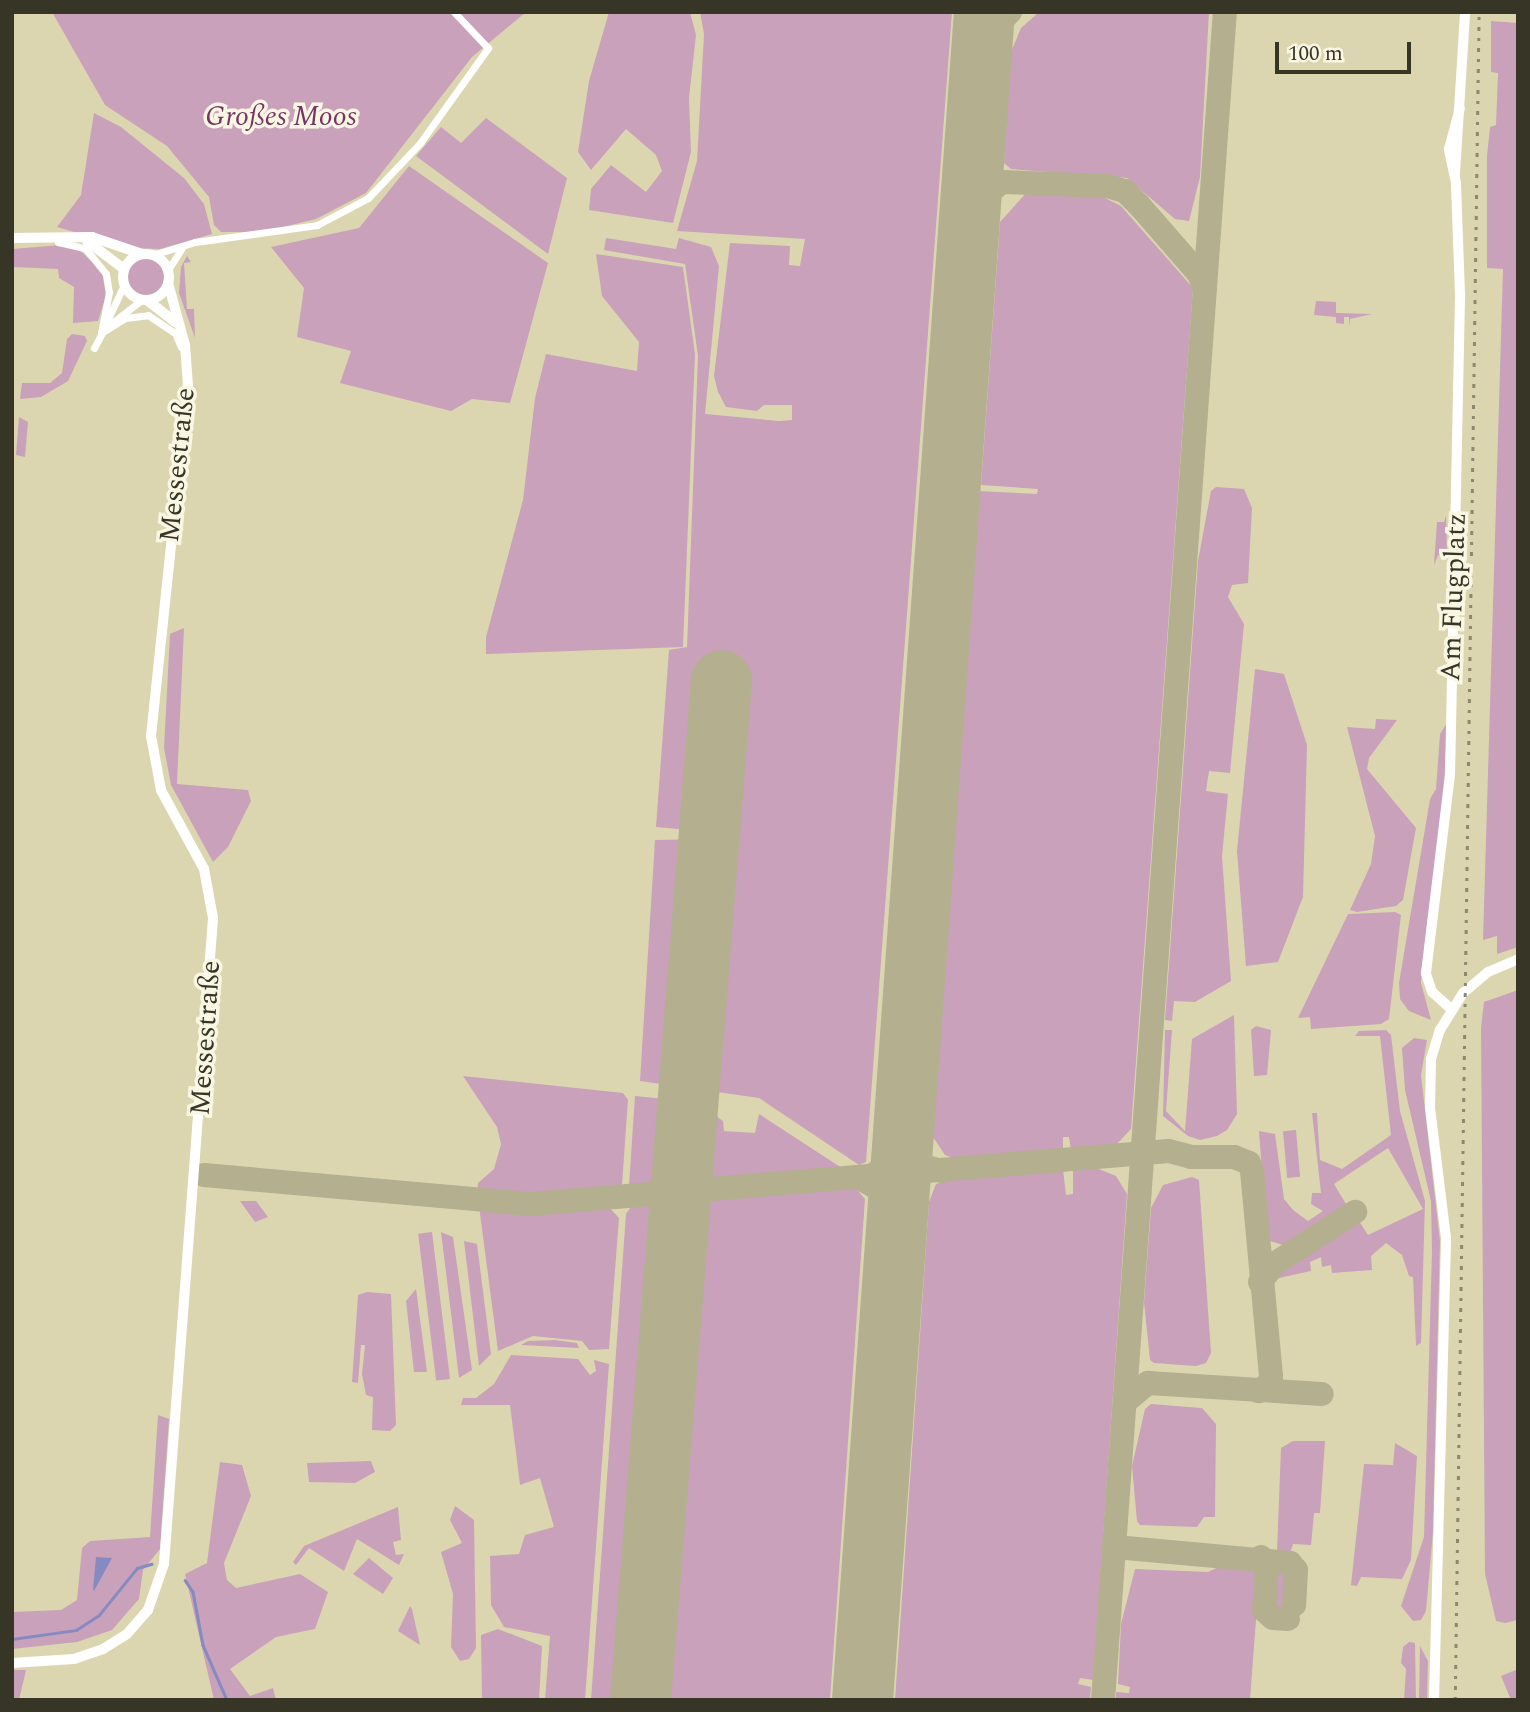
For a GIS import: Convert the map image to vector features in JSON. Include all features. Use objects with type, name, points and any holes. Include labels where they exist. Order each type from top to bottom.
[{"type":"street","points":[[124,269],[147,254],[182,248],[195,242],[317,225],[368,198],[420,143],[460,91],[488,48],[454,12]]},
{"type":"street","name":"Am Flugplatz","points":[[1451,1009],[1432,992],[1426,973],[1451,762],[1460,294],[1454,174],[1465,12]]},
{"type":"street","points":[[12,239],[78,237],[147,254],[168,270]]},
{"type":"street","points":[[78,237],[124,269]]},
{"type":"street","points":[[12,244],[61,242],[85,248],[99,260],[109,292],[101,333]]},
{"type":"street","points":[[101,333],[144,300],[159,296],[168,283],[168,270],[182,248]]},
{"type":"street","points":[[94,348],[124,285],[124,269]]},
{"type":"street","name":"Messestraße","points":[[12,1663],[74,1659],[103,1649],[127,1634],[148,1610],[164,1564],[214,918],[204,869],[161,790],[151,736],[188,363],[168,283]]},
{"type":"street","points":[[124,285],[178,325]]},
{"type":"street","points":[[101,333],[125,318],[148,314],[175,333],[188,363]]},
{"type":"street","points":[[1434,1700],[1446,1238],[1430,1108],[1431,1059],[1451,1009],[1488,972],[1518,959]]},
{"type":"green space","name":"Großes Moos","points":[[52,12],[526,12],[472,57],[366,193],[316,219],[262,232],[221,232],[214,225],[209,197],[167,146],[105,105]]},
{"type":"green space","points":[[609,12],[690,12],[696,35],[689,98],[691,152],[673,223],[589,210],[591,189],[611,165],[646,192],[662,171],[656,155],[626,129],[591,170],[578,152],[589,81]]},
{"type":"green space","points":[[700,12],[952,12],[866,1162],[859,1165],[759,1098],[640,1081],[655,840],[711,839],[710,832],[656,827],[669,650],[687,647],[698,356],[685,264],[604,250],[606,238],[676,249],[679,238],[711,247],[719,266],[705,414],[779,421],[792,420],[792,405],[764,405],[757,411],[726,407],[718,392],[714,376],[730,243],[790,246],[789,265],[800,266],[805,239],[677,231],[697,161],[704,34]]},
{"type":"green space","points":[[1039,12],[1209,12],[1200,177],[1189,221],[1175,219],[1127,178],[1011,169],[1004,163],[1011,52],[1021,28]]},
{"type":"green space","points":[[1491,21],[1518,23],[1518,947],[1497,954],[1497,936],[1483,940],[1503,269],[1487,268],[1487,156],[1490,127],[1496,125],[1498,73],[1491,72]]},
{"type":"green space","points":[[94,113],[121,127],[184,178],[204,204],[212,234],[160,249],[129,248],[57,227],[81,195]]},
{"type":"green space","points":[[486,118],[567,178],[548,254],[416,156],[441,127],[461,143]]},
{"type":"green space","points":[[409,166],[548,263],[510,403],[472,399],[451,411],[340,383],[351,351],[297,337],[304,288],[271,247],[359,228]]},
{"type":"green space","points":[[1027,192],[1101,196],[1121,206],[1193,288],[1131,1129],[1116,1145],[1103,1148],[1071,1150],[1069,1137],[1063,1137],[1063,1151],[959,1160],[945,1155],[933,1137],[979,491],[1037,494],[1038,489],[981,485],[1000,222]]},
{"type":"green space","points":[[61,245],[77,248],[102,271],[106,296],[98,321],[73,323],[74,287],[59,278],[58,269],[12,267],[12,249]]},
{"type":"green space","points":[[596,254],[683,267],[695,354],[683,647],[486,654],[486,637],[523,500],[535,398],[546,354],[637,371],[639,342],[602,296]]},
{"type":"green space","points":[[187,256],[191,262],[184,263],[187,309],[194,309],[195,338],[179,293],[181,267]]},
{"type":"green space","points":[[146,259],[159,264],[164,277],[159,290],[146,295],[133,290],[128,277],[133,264]]},
{"type":"green space","points":[[1316,301],[1336,302],[1336,313],[1372,314],[1350,319],[1349,326],[1349,317],[1344,317],[1344,324],[1336,323],[1336,317],[1314,315]]},
{"type":"green space","points":[[72,334],[85,336],[87,341],[68,381],[41,397],[20,399],[22,383],[50,383],[62,373],[67,339]]},
{"type":"green space","points":[[19,417],[28,422],[25,457],[16,455]]},
{"type":"green space","points":[[1216,487],[1244,489],[1252,508],[1248,583],[1232,585],[1228,597],[1244,624],[1230,773],[1209,771],[1206,791],[1228,794],[1222,856],[1231,981],[1195,1002],[1174,1001],[1172,1021],[1165,1020],[1198,561],[1211,491]]},
{"type":"green space","points":[[1446,515],[1447,555],[1438,555],[1434,565],[1437,522],[1444,522]]},
{"type":"green space","points":[[184,628],[177,784],[248,790],[251,801],[228,847],[213,862],[171,785],[164,748],[170,634]]},
{"type":"green space","points":[[1255,669],[1284,674],[1307,745],[1303,897],[1278,962],[1246,966],[1237,851]]},
{"type":"green space","points":[[1376,719],[1397,720],[1369,758],[1367,769],[1416,828],[1403,900],[1396,906],[1357,912],[1350,910],[1371,864],[1375,836],[1347,727],[1375,729]]},
{"type":"green space","points":[[1447,723],[1444,790],[1421,983],[1431,1020],[1409,1011],[1400,999],[1399,983],[1430,799],[1436,789],[1440,734]]},
{"type":"green space","points":[[1395,912],[1401,915],[1389,1019],[1381,1024],[1311,1029],[1310,1017],[1298,1018],[1348,914]]},
{"type":"green space","points":[[1518,990],[1518,1620],[1505,1623],[1496,1621],[1485,1574],[1481,1028],[1484,1002]]},
{"type":"green space","points":[[1234,1015],[1237,1114],[1227,1130],[1217,1136],[1200,1140],[1188,1136],[1163,1116],[1165,1030],[1172,1030],[1166,1111],[1185,1131],[1192,1039]]},
{"type":"green space","points":[[1256,1026],[1271,1030],[1267,1075],[1254,1076],[1251,1030]]},
{"type":"green space","points":[[1386,1030],[1391,1035],[1400,1111],[1425,1201],[1421,1343],[1416,1346],[1413,1277],[1409,1276],[1402,1255],[1386,1243],[1371,1256],[1372,1270],[1332,1273],[1331,1265],[1322,1267],[1321,1257],[1310,1262],[1311,1271],[1279,1278],[1278,1273],[1359,1221],[1368,1235],[1423,1209],[1388,1148],[1334,1184],[1346,1204],[1283,1245],[1267,1240],[1259,1131],[1275,1134],[1284,1199],[1308,1221],[1323,1211],[1311,1204],[1312,1193],[1321,1193],[1312,1113],[1317,1113],[1320,1160],[1342,1169],[1391,1135],[1380,1036],[1355,1036],[1359,1031]]},
{"type":"green space","points":[[1414,1038],[1427,1040],[1421,1075],[1440,1241],[1433,1532],[1426,1611],[1421,1620],[1413,1621],[1401,1606],[1424,1537],[1432,1251],[1431,1201],[1405,1090],[1402,1048]]},
{"type":"green space","points":[[463,1076],[623,1093],[628,1100],[622,1185],[614,1194],[579,1197],[477,1195],[478,1183],[494,1169],[501,1144],[497,1127]]},
{"type":"green space","points":[[635,1096],[697,1102],[723,1121],[724,1131],[755,1133],[759,1114],[848,1172],[633,1191],[629,1185]]},
{"type":"green space","points":[[1296,1130],[1300,1177],[1287,1178],[1283,1131]]},
{"type":"green space","points":[[1094,1167],[1116,1176],[1127,1194],[1093,1680],[1080,1678],[1078,1684],[1091,1687],[1090,1700],[895,1700],[929,1202],[936,1184],[950,1179],[1063,1169],[1066,1195],[1073,1194],[1073,1169]]},
{"type":"green space","points":[[1192,1177],[1199,1180],[1211,1353],[1206,1363],[1196,1366],[1154,1363],[1150,1360],[1144,1302],[1151,1208],[1163,1185]]},
{"type":"green space","points":[[854,1186],[865,1199],[830,1700],[591,1700],[626,1214],[633,1204]]},
{"type":"green space","points":[[240,1201],[256,1201],[268,1217],[255,1222]]},
{"type":"green space","points":[[607,1205],[619,1218],[609,1349],[589,1350],[582,1341],[533,1336],[498,1351],[479,1206]]},
{"type":"green space","points":[[432,1232],[450,1379],[436,1381],[418,1234]]},
{"type":"green space","points":[[441,1232],[453,1237],[472,1370],[459,1378]]},
{"type":"green space","points":[[464,1241],[477,1244],[491,1354],[479,1366]]},
{"type":"green space","points":[[416,1289],[427,1372],[414,1372],[406,1301]]},
{"type":"green space","points":[[367,1292],[391,1294],[396,1425],[390,1431],[372,1430],[373,1397],[366,1395],[362,1374],[365,1345],[361,1345],[358,1383],[352,1382],[358,1295]]},
{"type":"green space","points":[[555,1340],[577,1343],[579,1348],[521,1345],[528,1341]]},
{"type":"green space","points":[[511,1355],[578,1359],[590,1375],[596,1371],[594,1360],[609,1364],[585,1700],[545,1700],[550,1636],[504,1627],[491,1605],[490,1556],[519,1554],[525,1535],[554,1527],[540,1478],[520,1485],[510,1405],[461,1405],[463,1398],[476,1398],[494,1384]]},
{"type":"green space","points":[[1151,1404],[1202,1408],[1216,1424],[1215,1517],[1204,1517],[1197,1527],[1140,1525],[1137,1521],[1132,1466],[1145,1409]]},
{"type":"green space","points":[[158,1415],[169,1419],[160,1549],[143,1570],[139,1599],[112,1630],[77,1642],[12,1649],[12,1612],[61,1610],[77,1600],[82,1548],[90,1541],[150,1537]]},
{"type":"green space","points":[[1293,1441],[1325,1441],[1320,1513],[1314,1513],[1311,1545],[1293,1544],[1289,1557],[1282,1557],[1277,1551],[1281,1448]]},
{"type":"green space","points":[[1395,1443],[1417,1456],[1411,1560],[1402,1579],[1361,1577],[1357,1586],[1351,1585],[1364,1464],[1393,1465]]},
{"type":"green space","points":[[371,1461],[375,1472],[355,1483],[309,1482],[307,1463]]},
{"type":"green space","points":[[220,1462],[242,1465],[251,1496],[224,1563],[227,1580],[236,1588],[300,1574],[328,1592],[315,1629],[276,1637],[230,1669],[250,1696],[273,1688],[276,1700],[214,1700],[185,1574],[207,1563]]},
{"type":"green space","points":[[455,1506],[474,1520],[476,1648],[469,1659],[460,1661],[451,1647],[453,1594],[441,1552],[462,1543],[450,1520]]},
{"type":"green space","points":[[398,1507],[401,1540],[393,1542],[396,1555],[404,1554],[399,1565],[357,1539],[344,1571],[309,1548],[296,1565],[293,1562],[304,1546]]},
{"type":"green space","points":[[369,1558],[393,1578],[383,1594],[353,1574]]},
{"type":"green space","points":[[1225,1564],[1260,1566],[1250,1700],[1116,1700],[1116,1692],[1129,1693],[1130,1687],[1118,1684],[1121,1624],[1135,1569],[1208,1572]]},
{"type":"green space","points":[[1280,1569],[1290,1574],[1287,1616],[1270,1610],[1273,1572]]},
{"type":"green space","points":[[410,1606],[412,1609],[420,1645],[398,1631]]},
{"type":"green space","points":[[498,1629],[542,1646],[539,1700],[482,1700],[481,1635]]},
{"type":"green space","points":[[1409,1642],[1415,1643],[1416,1700],[1404,1700],[1406,1669],[1401,1663],[1403,1647]]},
{"type":"green space","points":[[1420,1646],[1428,1661],[1427,1700],[1419,1700]]},
{"type":"green space","points":[[1518,1669],[1518,1700],[1511,1700],[1501,1676]]},
{"type":"green space","points":[[12,1670],[26,1670],[19,1700],[12,1700]]},
{"type":"water","points":[[96,1557],[112,1558],[94,1591],[93,1589]]},
{"type":"waterway","points":[[12,1639],[76,1630],[99,1615],[137,1568],[151,1564]]},
{"type":"waterway","points":[[185,1580],[193,1592],[203,1645],[227,1700]]},
{"type":"taxiway","points":[[980,57],[989,33],[1010,12]]},
{"type":"taxiway","points":[[1103,1700],[1225,12]]},
{"type":"taxiway","points":[[968,227],[979,200],[1002,182],[1107,186],[1125,191],[1139,205],[1199,274],[1205,289]]},
{"type":"taxiway","points":[[871,1177],[898,1155],[903,1128],[910,1153],[926,1167],[942,1171]]},
{"type":"taxiway","points":[[204,1175],[531,1204],[1169,1151],[1191,1157],[1234,1157],[1249,1163],[1252,1171],[1271,1376],[1270,1383],[1259,1391]]},
{"type":"taxiway","points":[[860,1178],[886,1193],[897,1222]]},
{"type":"taxiway","points":[[1260,1282],[1277,1262],[1355,1212]]},
{"type":"taxiway","points":[[1125,1402],[1148,1383],[1322,1394]]},
{"type":"taxiway","points":[[1115,1547],[1290,1563],[1296,1570],[1294,1605]]},
{"type":"taxiway","points":[[1261,1557],[1267,1566],[1264,1610],[1273,1618],[1288,1619]]},
{"type":"taxiway","points":[[868,1616],[875,1700]]},
{"type":"runway","points":[[862,1700],[984,12]]},
{"type":"runway","points":[[640,1700],[721,680]]},
{"type":"railway","points":[[1455,1700],[1479,12]]}]
